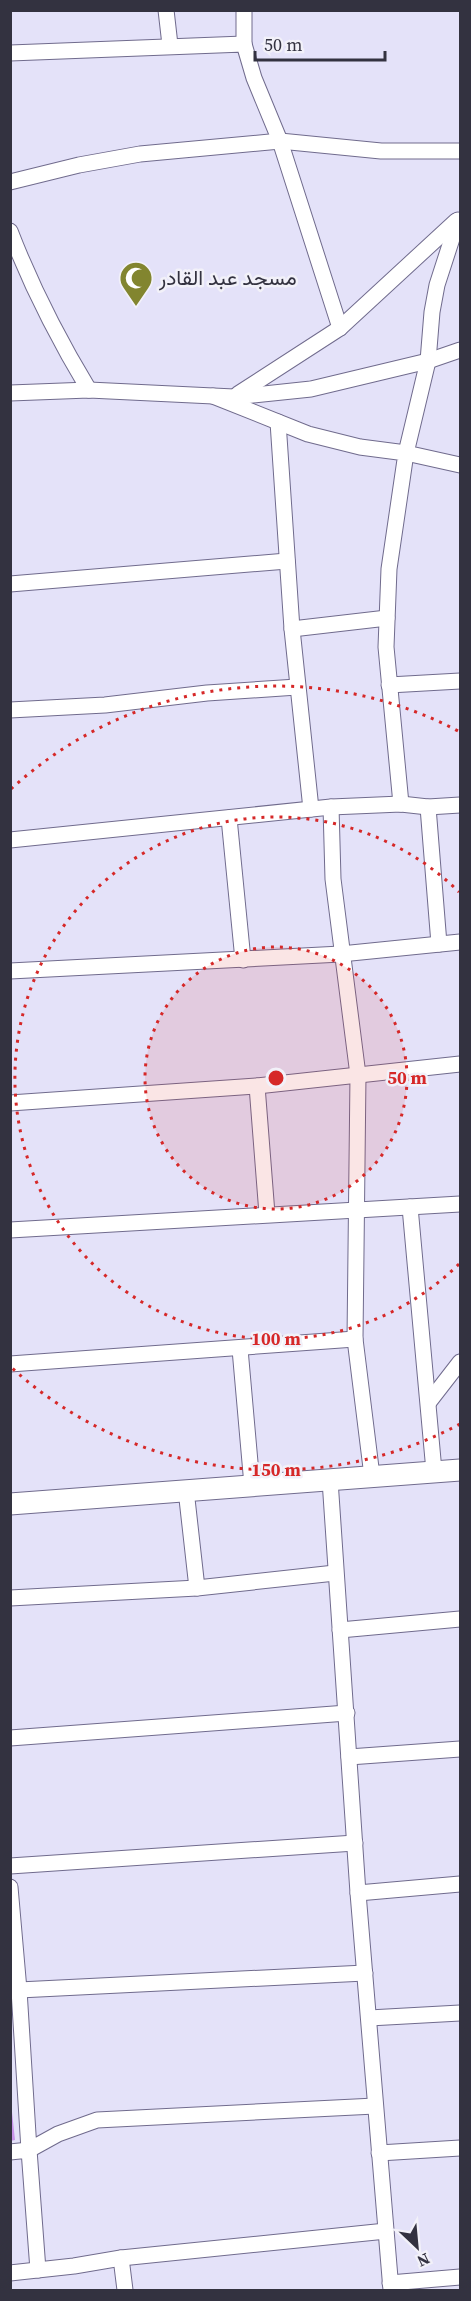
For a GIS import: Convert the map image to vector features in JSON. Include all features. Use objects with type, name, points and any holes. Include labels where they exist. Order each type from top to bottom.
[{"type":"street","points":[[166,10],[170,45]]},
{"type":"street","points":[[244,10],[244,44],[254,78],[280,141],[340,328]]},
{"type":"street","points":[[10,53],[170,45],[244,44]]},
{"type":"street","points":[[10,182],[80,165],[140,154],[280,141],[381,151],[460,151]]},
{"type":"street","points":[[234,397],[340,328],[459,218]]},
{"type":"street","points":[[400,804],[386,647],[389,569],[406,453],[428,361],[437,285],[459,218]]},
{"type":"street","points":[[10,231],[45,314],[89,390]]},
{"type":"street","points":[[10,393],[89,390],[234,397],[311,389],[428,361],[460,350]]},
{"type":"street","points":[[213,396],[308,434],[360,447],[406,453],[460,465]]},
{"type":"street","points":[[278,422],[286,561],[311,809]]},
{"type":"street","points":[[10,584],[286,561]]},
{"type":"street","points":[[292,629],[387,618]]},
{"type":"street","points":[[389,685],[460,681]]},
{"type":"street","points":[[10,710],[105,705],[207,693],[297,687]]},
{"type":"street","points":[[10,840],[331,807],[400,804],[428,807],[460,805]]},
{"type":"street","points":[[331,807],[333,879],[358,1075],[355,1340],[372,1476]]},
{"type":"street","points":[[428,807],[439,944]]},
{"type":"street","points":[[229,818],[243,960]]},
{"type":"street","points":[[10,971],[341,954],[460,942]]},
{"type":"street","points":[[10,1103],[257,1086],[460,1064]]},
{"type":"street","points":[[257,1086],[267,1214]]},
{"type":"street","points":[[10,1230],[460,1204]]},
{"type":"street","points":[[410,1207],[434,1472]]},
{"type":"street","points":[[10,1365],[355,1340]]},
{"type":"street","points":[[240,1349],[252,1485]]},
{"type":"street","points":[[429,1402],[460,1362]]},
{"type":"street","points":[[10,1504],[460,1470]]},
{"type":"street","points":[[330,1480],[358,1893],[390,2287],[460,2277]]},
{"type":"street","points":[[186,1490],[197,1588]]},
{"type":"street","points":[[10,1598],[197,1588],[335,1574]]},
{"type":"street","points":[[340,1630],[460,1619]]},
{"type":"street","points":[[10,1738],[347,1713]]},
{"type":"street","points":[[349,1756],[460,1749]]},
{"type":"street","points":[[10,1866],[356,1843]]},
{"type":"street","points":[[358,1893],[460,1884]]},
{"type":"street","points":[[10,1887],[38,2270]]},
{"type":"street","points":[[19,1990],[365,1973]]},
{"type":"street","points":[[369,2018],[460,2013]]},
{"type":"street","points":[[10,2152],[29,2150],[68,2130],[98,2120],[375,2106]]},
{"type":"street","points":[[379,2153],[460,2148]]},
{"type":"street","points":[[10,2273],[121,2258],[386,2231]]},
{"type":"street","points":[[121,2258],[124,2290]]},
{"type":"building","points":[[12,2112],[15,2140],[10,2141],[10,2113]]},
{"type":"place","name":"مسجد عبد القادر","points":[[136,307]]}]
